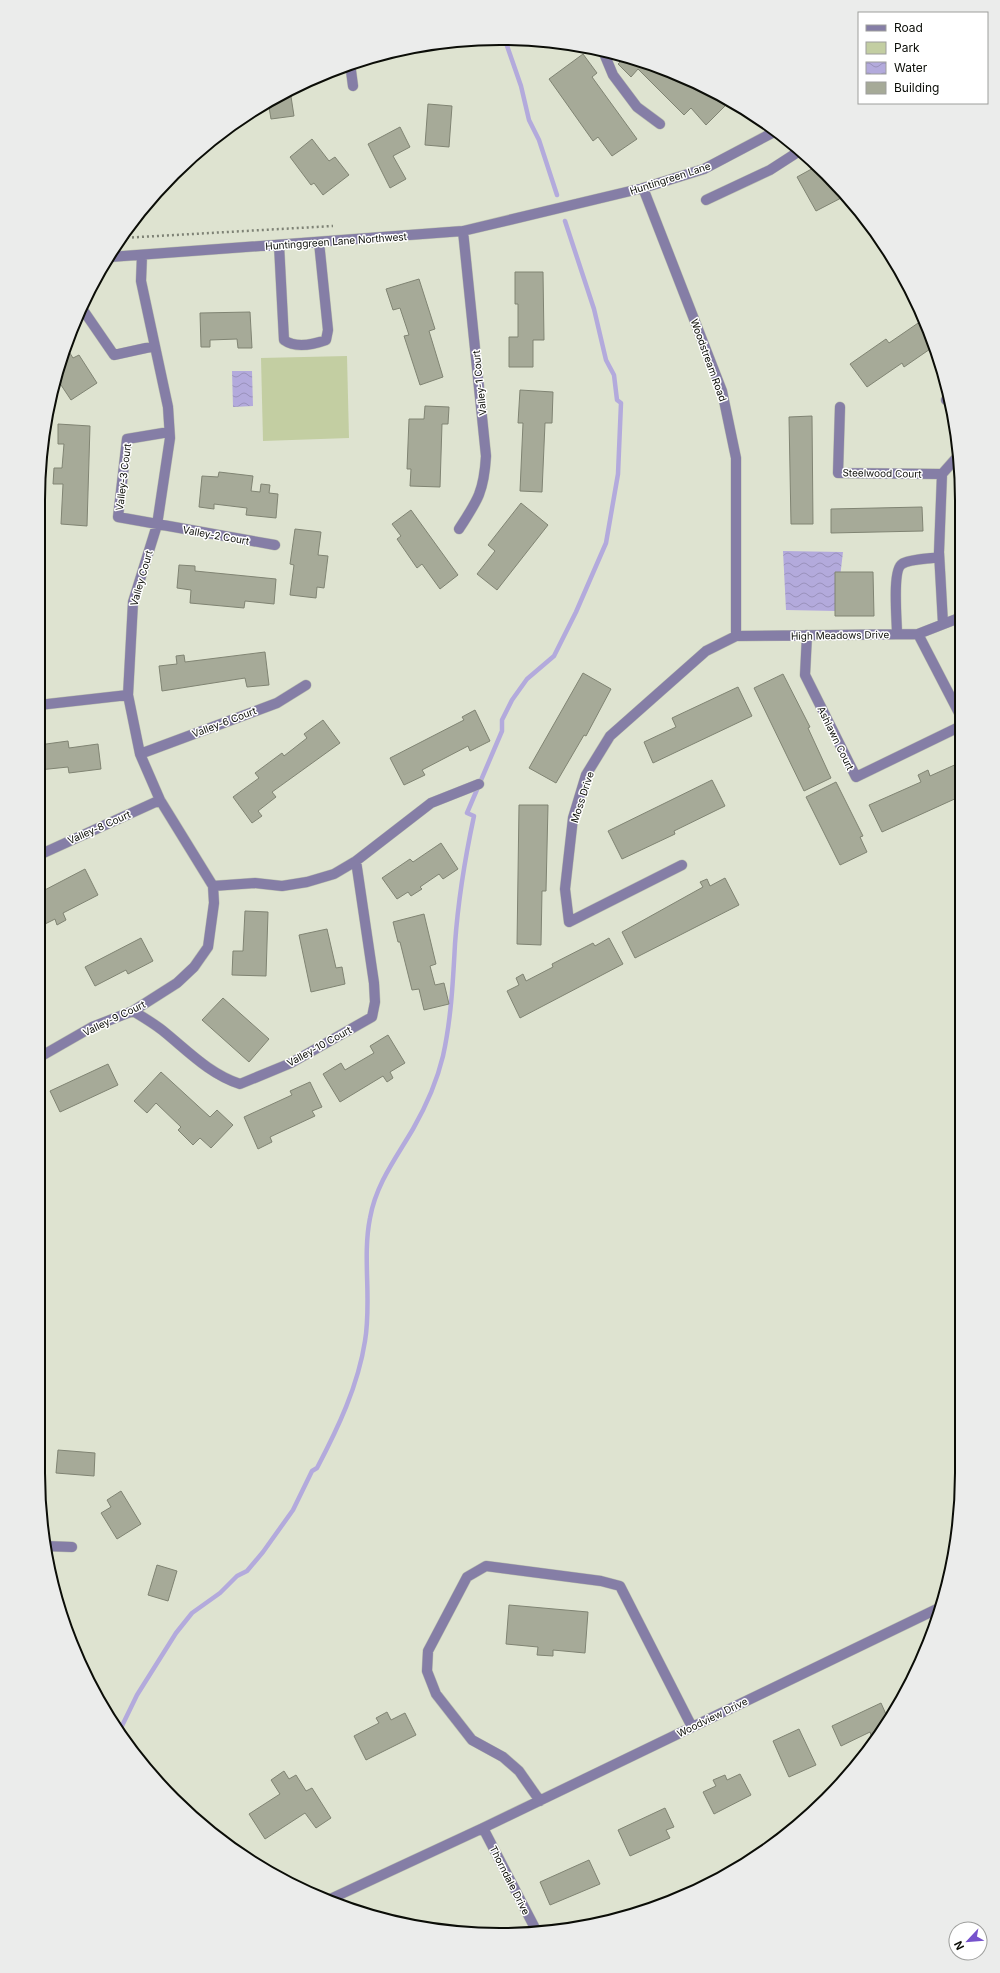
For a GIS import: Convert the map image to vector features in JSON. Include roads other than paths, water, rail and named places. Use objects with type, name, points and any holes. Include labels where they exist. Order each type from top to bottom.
[{"type":"street","points":[[606,58],[613,75],[637,107],[660,124]]},
{"type":"street","points":[[351,70],[353,86]]},
{"type":"street","name":"Huntingreen Lane","points":[[560,208],[643,188],[704,168],[770,134]]},
{"type":"street","points":[[706,200],[770,170],[795,154]]},
{"type":"street","name":"Woodstream Road","points":[[643,188],[722,391],[736,458],[736,636]]},
{"type":"street","name":"Huntinggreen Lane Northwest","points":[[116,257],[463,231],[560,208]]},
{"type":"street","name":"Valley-1 Court","points":[[459,529],[478,500],[484,479],[486,456],[463,231]]},
{"type":"street","points":[[279,245],[284,340],[291,345],[316,343],[326,340],[328,330],[319,242]]},
{"type":"street","name":"Valley Court","points":[[142,255],[141,282],[168,407],[169,432],[157,525],[133,602],[128,695],[140,754],[160,800],[213,886]]},
{"type":"street","points":[[86,313],[114,355],[155,346]]},
{"type":"street","name":"Steelwood Court","points":[[840,407],[838,473],[942,474]]},
{"type":"street","name":"Valley-3 Court","points":[[157,525],[118,517],[127,439],[169,432]]},
{"type":"street","points":[[943,624],[939,557],[942,474],[953,461]]},
{"type":"street","name":"Valley-2 Court","points":[[157,525],[275,545]]},
{"type":"street","points":[[897,634],[896,578],[898,568],[903,563],[939,557]]},
{"type":"street","name":"High Meadows Drive","points":[[736,636],[918,634],[955,619]]},
{"type":"street","points":[[918,634],[955,705]]},
{"type":"street","name":"Ashlawn Court","points":[[807,635],[805,675],[856,778],[955,728]]},
{"type":"street","name":"Moss Drive","points":[[682,866],[569,922],[566,889],[573,818],[586,775],[610,736],[706,651],[736,636]]},
{"type":"street","name":"Valley-6 Court","points":[[140,754],[277,703],[306,685]]},
{"type":"street","points":[[45,704],[128,695]]},
{"type":"street","points":[[213,886],[255,883],[282,886],[307,882],[334,874],[356,861],[430,803],[478,784]]},
{"type":"street","name":"Valley-8 Court","points":[[45,852],[160,800]]},
{"type":"street","name":"Valley-10 Court","points":[[133,1011],[160,1029],[224,1079],[240,1084],[291,1063],[372,1017],[375,1002],[374,983],[356,861]]},
{"type":"street","name":"Valley-9 Court","points":[[45,1054],[92,1027],[133,1011],[177,984],[194,967],[208,947],[214,904],[213,886]]},
{"type":"street","points":[[51,1546],[72,1547]]},
{"type":"street","points":[[540,1800],[519,1771],[503,1757],[472,1740],[436,1694],[427,1671],[428,1651],[467,1577],[486,1566],[601,1581],[620,1586],[692,1727]]},
{"type":"street","name":"Woodview Drive","points":[[334,1896],[483,1828],[933,1611]]},
{"type":"street","name":"Thorndale Drive","points":[[483,1828],[534,1927]]},
{"type":"water","points":[[232,371],[252,371],[253,406],[233,407]]},
{"type":"water","points":[[783,551],[843,552],[836,611],[786,610]]},
{"type":"waterway","points":[[507,45],[521,86],[529,120],[539,140],[557,195]]},
{"type":"waterway","points":[[122,1726],[137,1695],[176,1633],[192,1613],[220,1593],[237,1576],[247,1571],[263,1552],[293,1510],[312,1471],[317,1468],[340,1422],[358,1374],[365,1341],[368,1310],[367,1248],[370,1218],[373,1206],[387,1172],[413,1129],[426,1103],[434,1085],[446,1042],[450,1015],[456,928],[465,864],[474,816],[467,813],[502,731],[502,720],[512,700],[527,679],[554,656],[576,612],[606,543],[618,474],[621,403],[617,400],[614,375],[606,360],[594,309],[565,221]]}]
